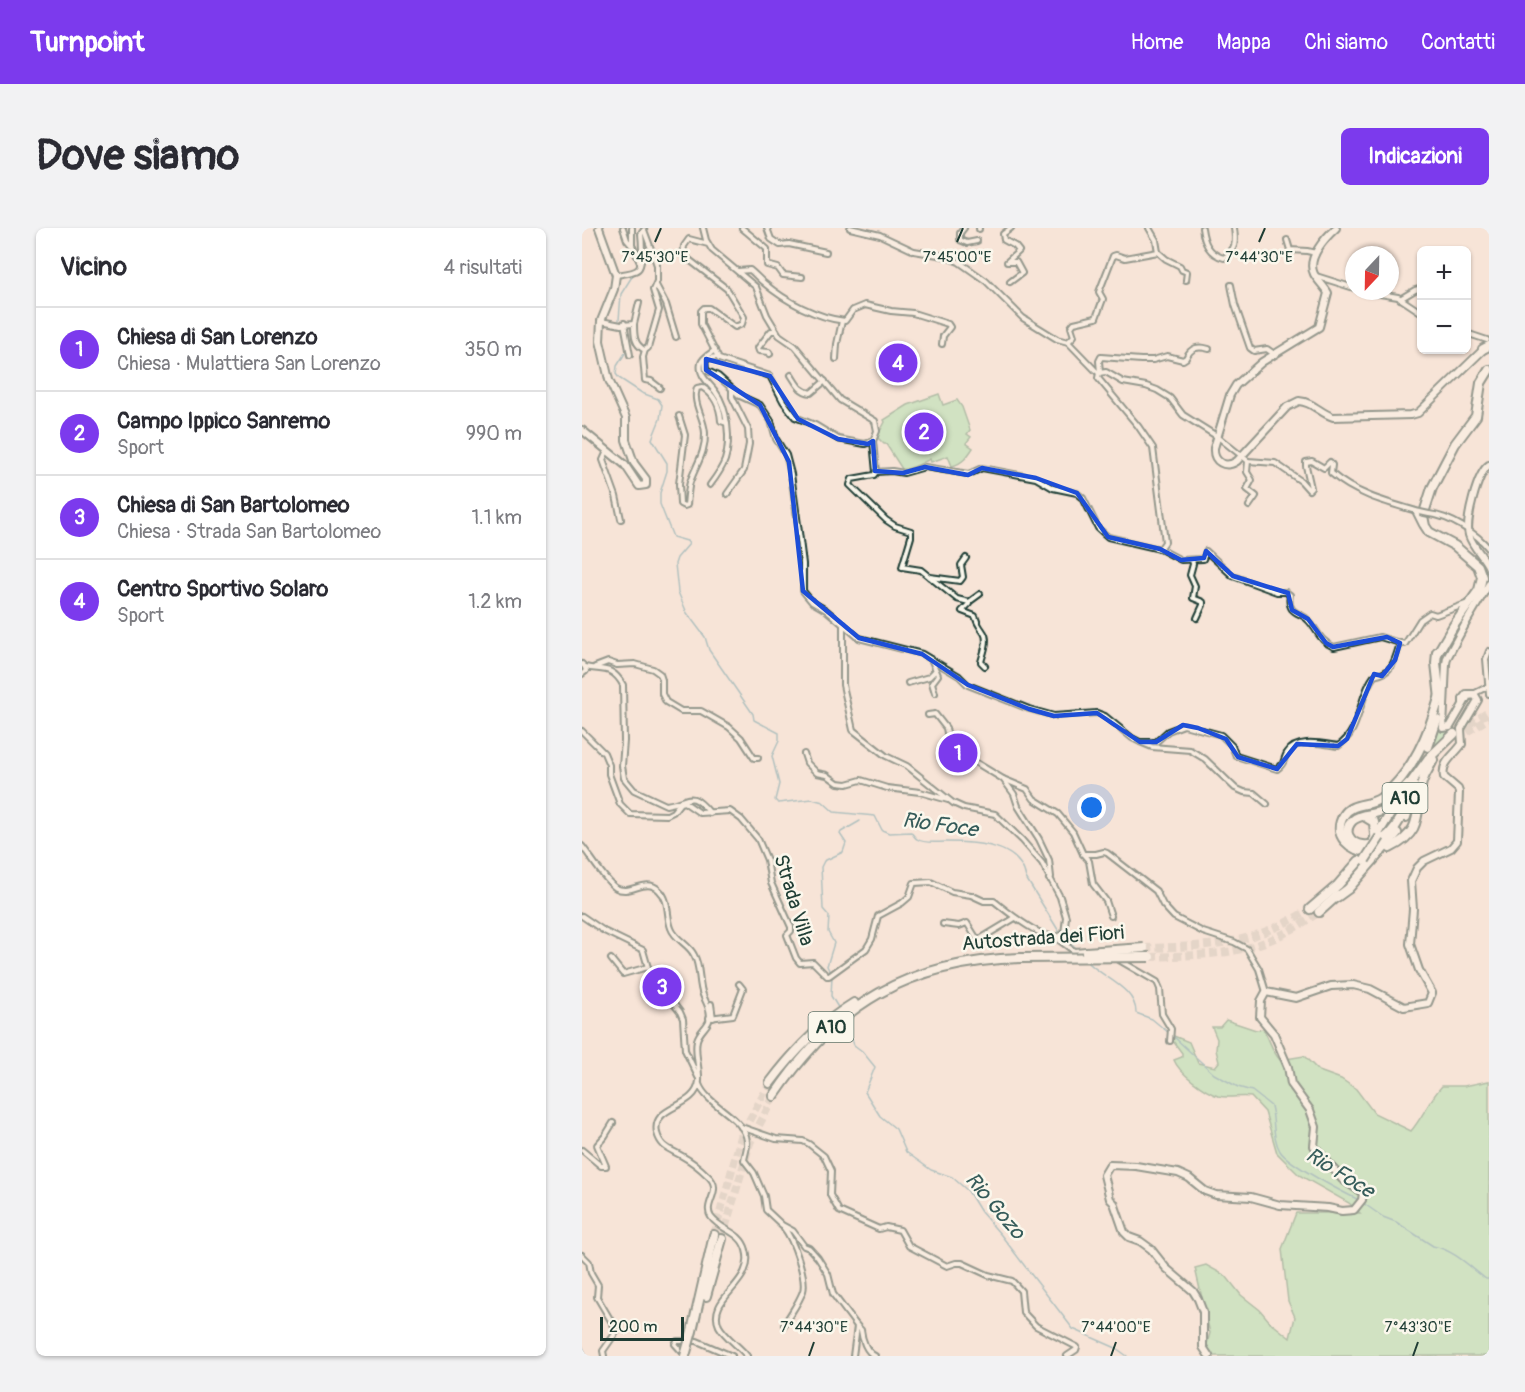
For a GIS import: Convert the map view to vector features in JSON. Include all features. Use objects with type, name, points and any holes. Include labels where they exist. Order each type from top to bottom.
[{"type":"highway","points":[[1428,747],[1438,715],[1440,695],[1436,663],[1438,646],[1450,623],[1472,604],[1481,587],[1482,577],[1480,569],[1455,546],[1429,532],[1423,516],[1432,488],[1455,444],[1476,416],[1481,383],[1489,370]]},
{"type":"highway","points":[[1372,849],[1366,852],[1348,845],[1341,834],[1342,819],[1352,808],[1379,799],[1407,771],[1429,727],[1440,695]]},
{"type":"highway","points":[[1417,763],[1438,715]]},
{"type":"highway","name":"A10","points":[[1310,909],[1362,861],[1372,849],[1377,838],[1409,784],[1428,759],[1455,736],[1413,786],[1377,838],[1362,861],[1337,897],[1319,912]]},
{"type":"highway","points":[[1390,848],[1404,839],[1414,825],[1420,809],[1422,780],[1433,760]]},
{"type":"highway","points":[[1404,809],[1398,823],[1379,843],[1371,846],[1356,843],[1349,836],[1348,830],[1352,821],[1388,807],[1409,784]]},
{"type":"highway","points":[[1337,897],[1396,835],[1405,819],[1412,796]]},
{"type":"highway","points":[[1364,816],[1372,820],[1375,825],[1377,838]]},
{"type":"highway","name":"Autostrada dei Fiori","points":[[770,1083],[792,1055],[821,1027],[859,1000],[905,979],[960,960],[1144,948]]},
{"type":"highway","name":"Autostrada dei Fiori","points":[[1021,956],[1150,957]]},
{"type":"highway","name":"Autostrada dei Fiori","points":[[774,1096],[803,1055],[826,1031],[865,1001],[905,979]]},
{"type":"highway","points":[[694,1332],[714,1235]]},
{"type":"highway","points":[[687,1356],[722,1239]]},
{"type":"main road","points":[[582,430],[625,465],[639,486],[646,485],[646,479],[634,463],[626,440],[626,418],[607,375],[599,333],[614,290],[616,275],[599,228]]},
{"type":"main road","points":[[1336,228],[1323,242],[1312,268],[1328,293],[1319,327],[1258,365],[1232,389],[1214,453],[1220,464],[1233,464],[1287,408],[1299,401],[1310,403],[1333,417],[1415,414],[1424,408],[1487,345]]},
{"type":"main road","points":[[1489,465],[1480,478],[1468,521],[1471,540],[1489,568]]},
{"type":"main road","points":[[1209,1356],[1203,1347],[1203,1312],[1198,1299],[1193,1291],[1166,1268],[1151,1249],[1124,1232],[1114,1203],[1107,1191],[1104,1175],[1108,1168],[1115,1165],[1178,1173],[1189,1178],[1205,1191],[1216,1195],[1251,1197],[1280,1205],[1328,1208],[1342,1212],[1354,1210],[1360,1202],[1363,1193],[1342,1179],[1314,1146],[1316,1127],[1312,1116],[1303,1098],[1291,1084],[1288,1066],[1274,1034],[1260,1017],[1261,1001],[1266,992],[1296,998],[1331,986],[1347,985],[1370,989],[1404,1007],[1426,1004],[1430,1001],[1432,993],[1419,970],[1410,944],[1413,909],[1411,881],[1417,868],[1424,861],[1451,848],[1458,841],[1459,792],[1444,777],[1443,770],[1447,761],[1461,747],[1463,740],[1461,729],[1477,704],[1478,698],[1470,695],[1450,728],[1443,728],[1446,664],[1472,604],[1489,584]]},
{"type":"street","points":[[623,228],[640,263]]},
{"type":"street","points":[[632,228],[632,245]]},
{"type":"street","points":[[703,228],[708,244]]},
{"type":"street","points":[[742,228],[767,249],[766,264],[777,268],[784,276],[802,277]]},
{"type":"street","points":[[768,228],[771,239],[780,245],[796,245],[826,252]]},
{"type":"street","points":[[850,228],[880,236],[914,251],[945,256],[959,262],[986,281],[1023,318],[1057,339],[1068,342],[1100,373]]},
{"type":"street","points":[[964,228],[960,233],[960,241],[977,242]]},
{"type":"street","points":[[1010,282],[1022,273],[1016,261],[1007,262],[1019,251],[1004,240],[1003,234],[1011,228]]},
{"type":"street","points":[[1149,228],[1156,240],[1158,252],[1187,272],[1186,280]]},
{"type":"street","points":[[1202,228],[1205,243],[1210,251],[1224,258],[1236,242],[1234,228]]},
{"type":"street","points":[[616,275],[637,271],[640,267],[641,234],[644,229]]},
{"type":"street","points":[[644,229],[657,265],[656,285],[653,290],[658,302],[659,313],[650,346],[645,350],[643,357],[645,380],[651,381],[660,388]]},
{"type":"street","points":[[717,357],[700,321],[702,309],[709,308],[735,327],[742,324],[744,315],[727,289],[681,256],[689,239],[708,244],[756,287],[776,331],[795,346],[840,400],[873,418],[878,425],[873,441],[876,472]]},
{"type":"street","points":[[1287,240],[1290,250],[1316,254]]},
{"type":"street","points":[[1068,342],[1074,336],[1071,327],[1074,323],[1096,318],[1103,299],[1099,292],[1113,256],[1127,258],[1158,252]]},
{"type":"street","points":[[737,271],[750,270],[766,285],[792,302],[820,315],[842,321],[847,319],[855,309],[866,305],[913,313],[950,325],[943,336],[942,344]]},
{"type":"street","points":[[1316,276],[1345,285]]},
{"type":"street","points":[[656,285],[666,304],[676,337]]},
{"type":"street","points":[[1231,285],[1235,305],[1250,348],[1254,351],[1267,349],[1274,354]]},
{"type":"street","points":[[1417,289],[1400,298],[1417,310]]},
{"type":"street","points":[[639,303],[634,324],[636,342],[645,350]]},
{"type":"street","points":[[602,320],[613,324],[634,324]]},
{"type":"street","points":[[836,359],[842,321]]},
{"type":"street","points":[[624,323],[630,355]]},
{"type":"street","points":[[770,354],[759,351],[758,348],[771,331],[776,331]]},
{"type":"street","points":[[1471,335],[1487,345]]},
{"type":"street","points":[[1160,549],[1165,542],[1153,448],[1098,378],[1101,357],[1153,360],[1167,356],[1183,360],[1190,351],[1197,347],[1209,349]]},
{"type":"street","points":[[710,484],[725,459],[727,423],[722,403],[705,380],[701,367],[703,358],[715,350]]},
{"type":"street","points":[[873,441],[865,444],[838,439],[815,425],[795,417],[783,401],[770,376],[731,364],[717,357],[705,361],[706,370],[718,376],[738,394],[760,405],[771,422],[776,439],[789,462],[803,564],[802,591],[812,602],[826,610],[859,638],[922,654],[959,676],[968,685],[1029,709],[1054,716],[1101,714],[1140,742],[1152,747],[1184,748],[1195,752],[1235,788],[1254,793],[1267,804]]},
{"type":"street","points":[[1100,373],[1106,372],[1123,382],[1157,390],[1170,398],[1183,415],[1218,437],[1248,461],[1273,463],[1301,481],[1309,490],[1311,488],[1306,462],[1312,461],[1324,468],[1329,462],[1332,465],[1332,473],[1348,485],[1378,500],[1448,520],[1489,549]]},
{"type":"street","points":[[791,375],[804,392],[811,393],[825,381]]},
{"type":"street","points":[[679,416],[685,435],[679,487],[680,504],[684,506],[687,505],[691,480],[701,459],[704,445],[705,432],[696,399],[697,388],[702,387],[711,393],[717,401],[721,421],[727,423]]},
{"type":"street","points":[[728,494],[744,470],[749,444],[748,429],[732,395],[732,389]]},
{"type":"street","points":[[737,405],[738,394]]},
{"type":"street","points":[[607,451],[603,460],[616,496],[621,519]]},
{"type":"street","points":[[1248,461],[1247,472],[1252,481],[1247,489],[1256,495],[1249,506]]},
{"type":"street","points":[[969,602],[957,599],[921,570],[904,568],[901,565],[911,531],[895,526],[886,520],[855,492],[850,484],[852,479],[874,475],[876,472],[904,473],[925,467],[969,474],[982,468],[1036,478],[1053,488],[1077,493],[1083,498],[1098,528],[1108,537],[1160,549],[1181,560],[1203,559],[1206,551],[1233,576],[1276,592],[1286,592],[1290,595],[1289,602],[1292,610],[1308,619],[1316,628],[1320,639],[1334,647],[1380,637],[1405,644],[1420,620],[1427,615],[1438,615],[1472,604],[1478,585],[1477,571],[1451,547],[1427,534],[1414,510]]},
{"type":"street","points":[[929,576],[960,581],[963,577],[961,565],[966,558]]},
{"type":"street","points":[[1192,560],[1190,575],[1195,586],[1192,595],[1193,598],[1203,602],[1197,618]]},
{"type":"street","points":[[980,594],[962,611],[975,616],[978,627],[984,633],[986,641],[981,662],[985,666]]},
{"type":"street","points":[[843,624],[843,686],[853,730],[886,756],[907,766],[959,806],[995,814],[1032,851],[1045,868],[1060,897],[1066,917],[1060,936]]},
{"type":"street","points":[[1140,742],[1156,742],[1168,731],[1184,725],[1221,735],[1232,746],[1236,756],[1277,769],[1284,763],[1288,751],[1297,744],[1318,743],[1338,746],[1347,739],[1352,731],[1355,718],[1361,710],[1364,694],[1374,676],[1382,676],[1387,672],[1395,660],[1400,643]]},
{"type":"street","points":[[1489,653],[1486,659],[1489,694]]},
{"type":"street","points":[[932,660],[938,675],[932,683],[935,693]]},
{"type":"street","points":[[593,668],[608,662],[617,665],[635,664],[653,669],[660,674],[662,694],[666,702],[681,711],[701,711],[729,727],[741,738],[754,758],[758,758]]},
{"type":"street","points":[[584,665],[611,671],[618,676],[623,685],[622,766],[627,782],[634,790],[660,804],[671,805],[691,798],[710,813]]},
{"type":"street","points":[[582,674],[586,671],[584,665]]},
{"type":"street","points":[[908,683],[929,677],[935,671]]},
{"type":"street","points":[[1462,705],[1462,698],[1466,693],[1476,693],[1487,687]]},
{"type":"street","points":[[928,715],[935,714],[939,718],[946,728],[949,743],[1003,779],[1027,789],[1034,799],[1058,814],[1073,832],[1083,854],[1089,861],[1093,884],[1106,901],[1111,916]]},
{"type":"street","points":[[582,731],[604,753],[620,804],[630,814],[667,815],[673,812],[681,801]]},
{"type":"street","points":[[804,754],[807,763],[817,773],[838,783],[847,784],[861,780],[887,788],[920,792],[949,800]]},
{"type":"street","points":[[1003,779],[1040,839],[1049,860],[1051,877],[1049,879]]},
{"type":"street","name":"Strada Villa","points":[[681,801],[687,802],[700,813],[730,811],[741,819],[758,839],[767,860],[771,883],[790,927],[791,931],[787,935],[796,958],[800,963],[813,962],[831,975],[866,949],[872,939],[878,916],[909,897],[914,883],[931,882],[952,892],[971,895],[984,901],[994,901],[1015,918]]},
{"type":"street","points":[[582,846],[616,888],[627,890],[649,885],[658,889],[662,894],[667,905],[672,931],[692,951],[697,960],[700,986],[711,1018]]},
{"type":"street","points":[[1083,854],[1107,853],[1156,891],[1163,905],[1174,917],[1203,932],[1234,942],[1247,949],[1259,969],[1266,992]]},
{"type":"street","points":[[582,916],[604,931],[638,946],[645,952],[653,986],[667,995],[683,1020],[685,1050],[700,1087],[745,1132],[748,1142],[744,1160],[754,1173],[764,1196],[766,1210],[782,1225],[793,1231],[804,1246],[818,1258],[828,1274],[833,1294],[861,1330],[861,1338],[871,1354],[875,1356]]},
{"type":"street","points":[[943,924],[959,926],[967,923],[977,939],[980,939],[1015,918],[1038,931],[1060,936],[1074,951],[1098,952],[1122,961],[1154,979],[1160,989],[1162,1014],[1172,1032],[1170,1041]]},
{"type":"street","points":[[611,959],[623,974],[648,967]]},
{"type":"street","points":[[711,1018],[733,1015],[743,989],[739,984]]},
{"type":"street","points":[[711,1004],[711,1018],[697,1040],[698,1082],[687,1100],[660,1116],[656,1126],[659,1140],[666,1149],[682,1157],[712,1180],[715,1189],[709,1208],[711,1217],[737,1235],[745,1246],[747,1267],[743,1278],[718,1307],[717,1318],[721,1328],[747,1356]]},
{"type":"street","points":[[582,1150],[601,1166],[606,1166],[597,1145],[613,1122]]},
{"type":"street","points":[[740,1127],[776,1139],[803,1141],[820,1151],[831,1171],[831,1195],[839,1211],[879,1228],[900,1230],[909,1246],[925,1253],[938,1263],[947,1266],[962,1263],[988,1275],[1012,1281],[1021,1291],[1023,1312],[1036,1326],[1077,1347],[1067,1356]]},
{"type":"street","points":[[782,1225],[791,1240],[804,1283],[800,1297],[784,1325]]},
{"type":"street","points":[[582,1256],[589,1262],[591,1273],[598,1286],[597,1297],[616,1331],[603,1351],[604,1356]]},
{"type":"street","points":[[853,1356],[857,1326]]},
{"type":"street","points":[[687,1356],[675,1344],[677,1341],[697,1341],[732,1356]]},
{"type":"highlighted area","points":[[706,359],[770,376],[798,419],[838,439],[868,444],[873,441],[875,471],[903,473],[925,467],[968,475],[982,468],[1036,478],[1077,493],[1108,537],[1160,549],[1181,560],[1204,558],[1206,551],[1233,576],[1288,593],[1292,610],[1308,619],[1326,643],[1333,647],[1387,637],[1400,643],[1395,660],[1382,676],[1374,674],[1347,739],[1338,746],[1297,744],[1277,769],[1238,757],[1226,739],[1198,728],[1183,725],[1156,742],[1140,742],[1097,713],[1054,716],[1029,709],[968,685],[922,654],[859,638],[803,591],[789,462],[760,405],[706,370]]},
{"type":"green space","points":[[939,394],[943,405],[957,400],[962,407],[970,430],[967,434],[971,437],[966,443],[973,448],[956,465],[952,466],[948,456],[931,462],[930,459],[904,472],[886,444],[877,437],[884,420],[908,405]]},
{"type":"green space","points":[[1443,706],[1442,729],[1449,730],[1448,734],[1422,761],[1393,800],[1383,809],[1358,815],[1347,827],[1349,844],[1341,826],[1350,811],[1370,805],[1415,762],[1419,764],[1436,731]]},
{"type":"green space","points":[[1226,1020],[1256,1030],[1263,1029],[1280,1060],[1304,1056],[1319,1071],[1341,1079],[1356,1089],[1374,1113],[1411,1131],[1442,1086],[1464,1086],[1489,1081],[1489,1356],[1212,1356],[1207,1344],[1210,1333],[1195,1268],[1206,1265],[1226,1276],[1241,1295],[1290,1338],[1295,1317],[1288,1301],[1282,1249],[1296,1213],[1360,1213],[1349,1203],[1299,1175],[1277,1153],[1265,1112],[1251,1097],[1222,1097],[1213,1094],[1181,1071],[1174,1060],[1182,1057],[1182,1053],[1173,1041],[1174,1036],[1189,1042],[1198,1063],[1215,1067],[1219,1062],[1216,1050],[1217,1039],[1212,1027],[1220,1027]]},
{"type":"waterway","name":"Rio Foce","points":[[619,320],[621,294],[633,275]]},
{"type":"waterway","name":"Rio Foce","points":[[621,327],[625,339]]},
{"type":"waterway","name":"Rio Foce","points":[[627,350],[617,366],[616,374],[642,393],[658,399],[662,405],[660,419],[652,439],[667,463],[667,471],[660,493],[660,504],[673,537],[687,541],[689,544],[677,558],[675,564],[678,592],[687,613],[705,637],[709,650],[753,714],[754,720],[779,733],[779,741],[772,756],[779,784],[775,800],[778,803],[812,799],[823,802],[834,812],[875,816],[882,830],[889,833],[911,832],[916,839],[923,842],[982,844],[1005,851],[1022,866],[1026,878],[1060,933]]},
{"type":"waterway","name":"Rio Gozo","points":[[839,1009],[831,996],[832,976],[827,966],[834,943],[828,932],[829,916],[823,909],[821,867],[824,861],[843,852],[846,843],[841,832],[860,821]]},
{"type":"waterway","name":"Rio Foce","points":[[1062,937],[1078,949]]},
{"type":"waterway","name":"Rio Foce","points":[[1086,960],[1124,989],[1130,996],[1136,1013],[1152,1019],[1169,1033]]},
{"type":"waterway","name":"Rio Gozo","points":[[846,1021],[854,1045],[875,1067],[865,1092],[880,1116],[896,1129],[906,1152],[931,1170],[952,1177],[968,1191],[981,1212],[1073,1329],[1116,1348],[1127,1356]]},
{"type":"waterway","name":"Rio Foce","points":[[1173,1036],[1214,1074],[1238,1087],[1252,1091],[1271,1106],[1276,1140],[1285,1157],[1317,1178],[1359,1200]]},
{"type":"waterway","name":"Rio Foce","points":[[1363,1203],[1433,1246],[1455,1255],[1489,1279]]},
{"type":"waterway","points":[[582,1345],[587,1356]]},
{"type":"tunnel","points":[[1459,730],[1489,712]]},
{"type":"tunnel","points":[[1457,738],[1489,718]]},
{"type":"tunnel","points":[[1420,769],[1428,747]]},
{"type":"tunnel","points":[[1144,948],[1230,942],[1268,930],[1310,909]]},
{"type":"tunnel","points":[[1150,957],[1219,953],[1257,945],[1277,937],[1319,912]]},
{"type":"tunnel","points":[[714,1235],[742,1133],[770,1083]]},
{"type":"tunnel","points":[[722,1239],[750,1143],[774,1096]]},
{"type":"place","name":"Centro Sportivo Solaro","points":[[898,363]]},
{"type":"place","name":"Campo Ippico Sanremo","points":[[924,432]]},
{"type":"place","name":"Chiesa di San Lorenzo","points":[[958,753]]},
{"type":"place","name":"Chiesa di San Bartolomeo","points":[[662,987]]}]
